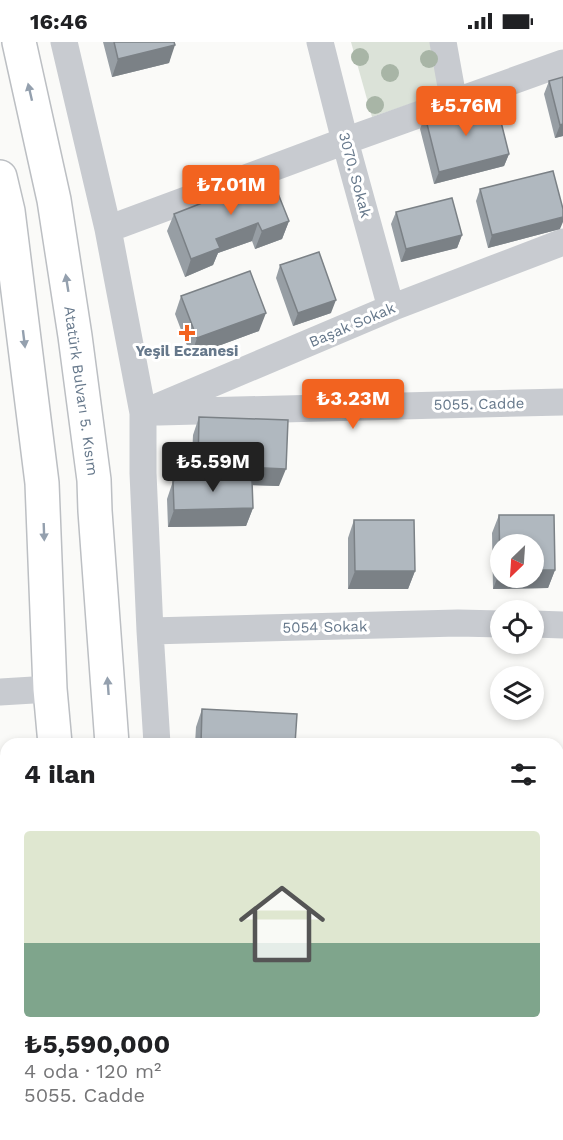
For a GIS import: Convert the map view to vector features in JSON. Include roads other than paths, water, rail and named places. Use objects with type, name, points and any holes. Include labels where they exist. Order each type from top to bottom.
[{"type":"highway","name":"Atatürk Bulvarı 5. Kısım","points":[[19,42],[54,200],[77,347],[93,480],[112,738]]},
{"type":"highway","points":[[0,177],[8,212],[42,483],[50,689],[54,738]]},
{"type":"street","points":[[64,42],[108,229],[143,412],[142,473],[157,738]]},
{"type":"street","name":"3070. Sokak","points":[[320,42],[391,308]]},
{"type":"street","points":[[443,42],[454,103]]},
{"type":"street","points":[[108,229],[563,63]]},
{"type":"street","name":"Başak Sokak","points":[[143,412],[391,308],[563,242]]},
{"type":"street","name":"5055. Cadde","points":[[143,412],[563,402]]},
{"type":"street","name":"5054 Sokak","points":[[150,631],[490,624]]},
{"type":"street","points":[[544,624],[563,625]]},
{"type":"street","points":[[0,692],[50,689]]},
{"type":"place","name":"Yeşil Eczanesi","points":[[187,333]]}]
